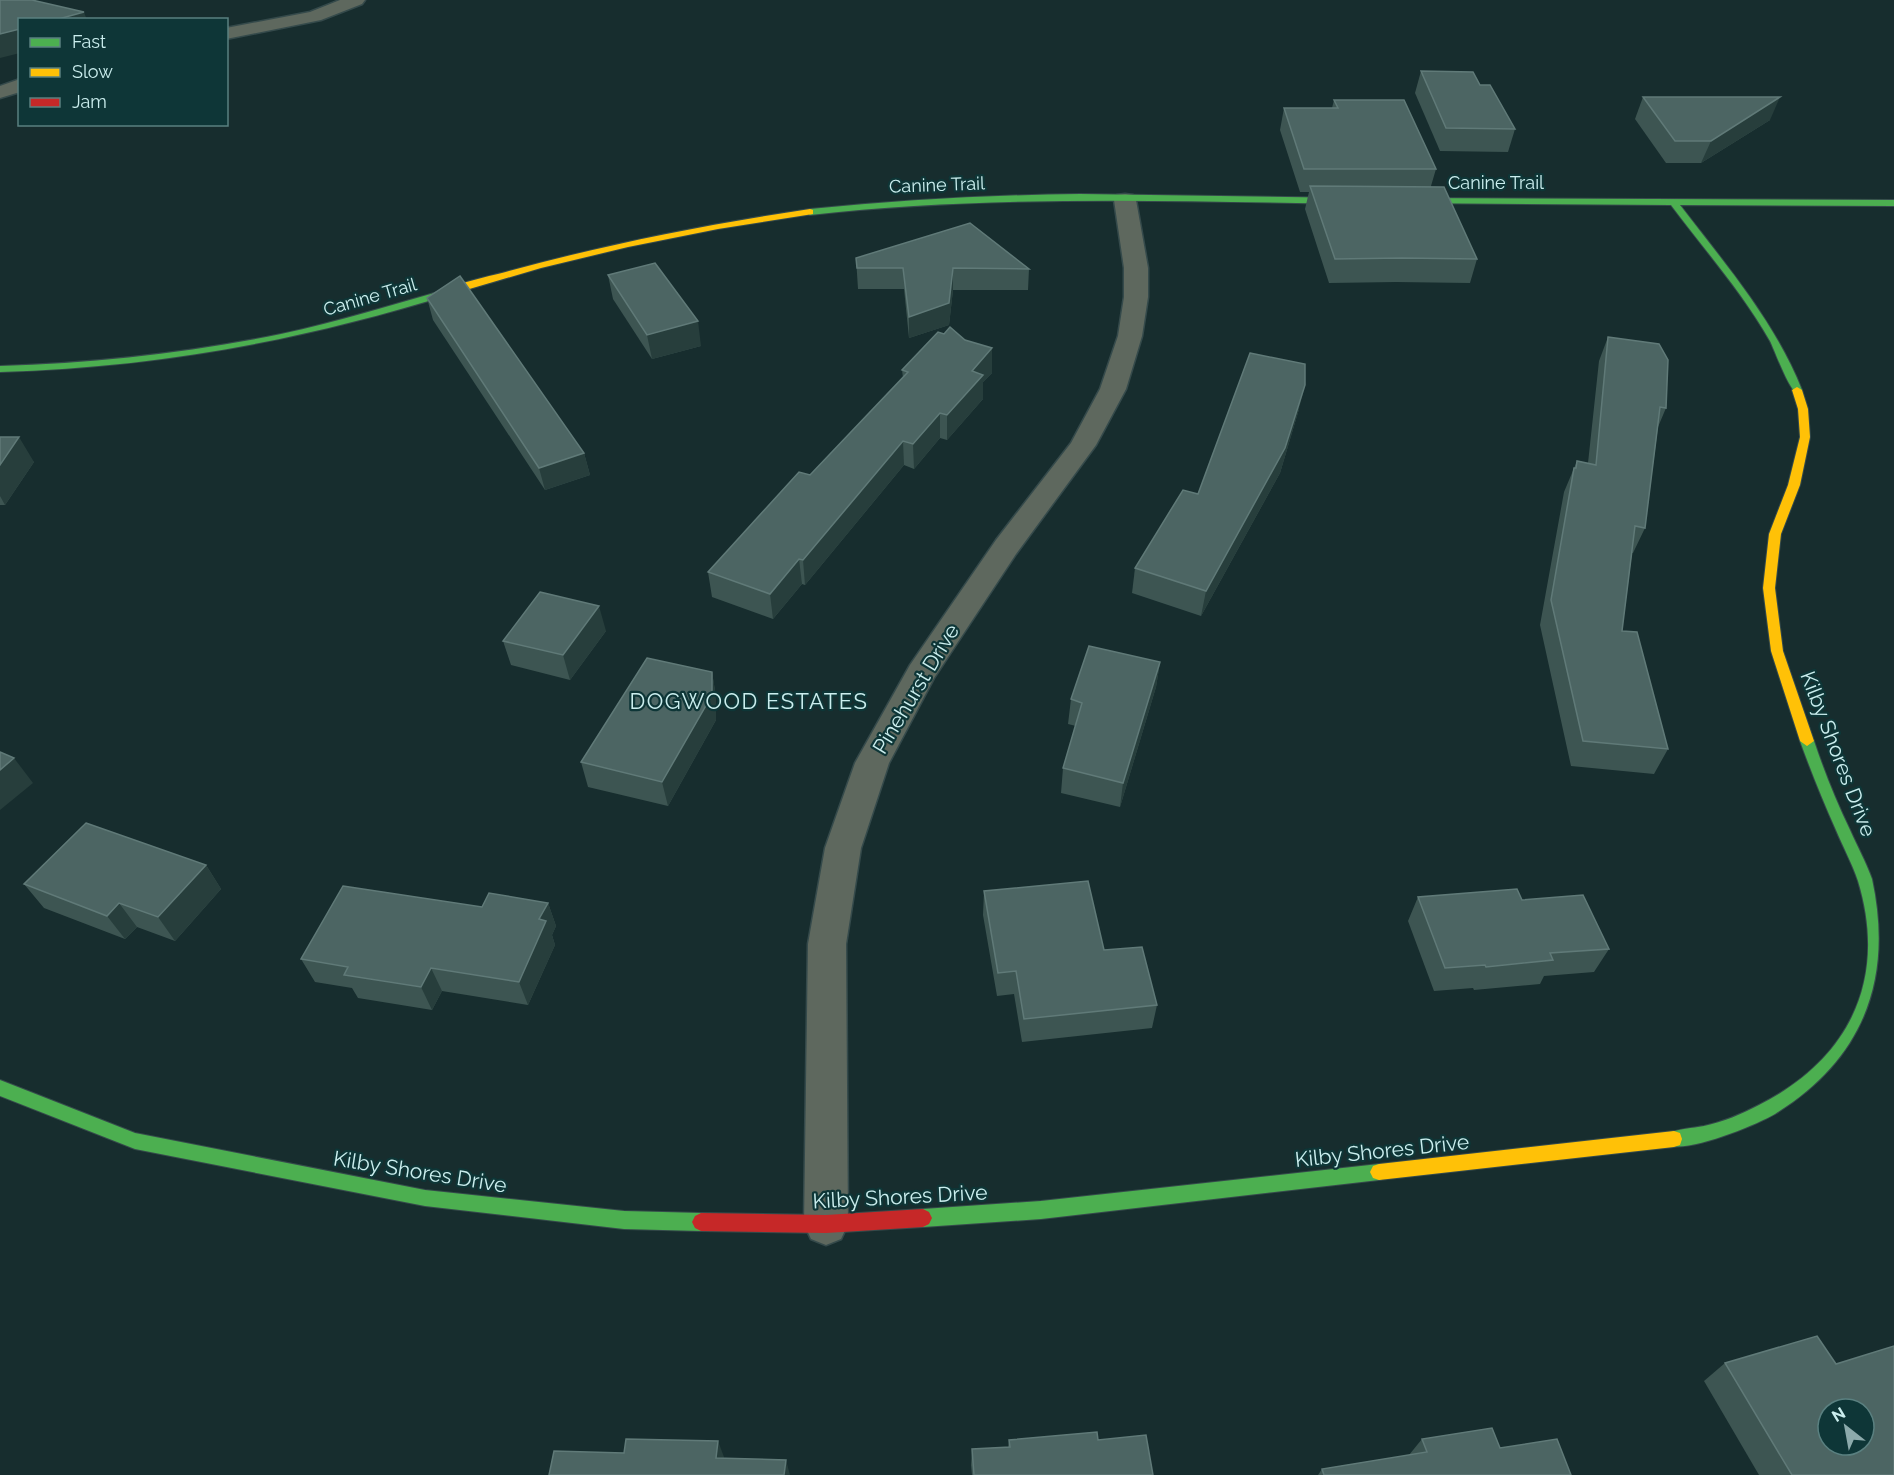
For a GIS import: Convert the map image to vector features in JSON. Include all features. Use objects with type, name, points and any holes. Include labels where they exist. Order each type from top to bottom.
[{"type":"street","points":[[228,34],[315,16],[356,0]]},
{"type":"street","points":[[0,92],[18,86]]},
{"type":"street","name":"Canine Trail","points":[[0,369],[55,369],[136,363],[219,352],[323,330],[489,280],[596,252],[741,222],[899,203],[1125,200],[1363,201]]},
{"type":"street","name":"Pinehurst Drive","points":[[826,1224],[827,944],[843,848],[872,763],[921,674],[1006,547],[1083,445],[1113,389],[1130,336],[1136,297],[1136,268],[1125,200]]},
{"type":"street","name":"Canine Trail","points":[[1387,201],[1894,203]]},
{"type":"street","name":"Kilby Shores Drive","points":[[0,1088],[135,1141],[425,1198],[624,1220],[826,1224],[1041,1210],[1694,1137],[1752,1118],[1811,1082],[1852,1035],[1871,991],[1876,945],[1867,886],[1818,774],[1777,651],[1769,588],[1775,534],[1794,485],[1805,437],[1803,409],[1788,363],[1768,328],[1673,202]]},
{"type":"building","points":[[0,0],[32,0],[84,12],[62,18],[18,18],[18,30],[0,34]]},
{"type":"building","points":[[1421,71],[1473,72],[1480,85],[1490,85],[1515,129],[1446,128]]},
{"type":"building","points":[[1643,97],[1780,97],[1711,141],[1675,141]]},
{"type":"building","points":[[1334,100],[1404,100],[1436,169],[1304,169],[1284,108],[1338,108]]},
{"type":"building","points":[[1310,186],[1444,187],[1477,259],[1335,259]]},
{"type":"building","points":[[970,223],[1029,269],[953,268],[949,303],[909,317],[903,268],[857,268],[856,258]]},
{"type":"building","points":[[655,263],[698,321],[647,335],[608,275]]},
{"type":"building","points":[[460,276],[584,453],[539,468],[427,298]]},
{"type":"building","points":[[950,327],[965,340],[992,348],[972,371],[983,375],[947,415],[940,413],[913,444],[903,441],[803,560],[799,559],[770,594],[708,572],[799,472],[810,475],[908,372],[902,370],[938,332],[944,334]]},
{"type":"building","points":[[1608,337],[1659,344],[1668,360],[1666,408],[1660,407],[1645,528],[1635,526],[1622,631],[1637,632],[1668,749],[1583,741],[1551,600],[1574,468],[1576,468],[1577,461],[1596,465]]},
{"type":"building","points":[[1250,353],[1305,364],[1305,385],[1285,448],[1206,591],[1135,568],[1183,490],[1198,494]]},
{"type":"building","points":[[0,437],[19,437],[0,465]]},
{"type":"building","points":[[540,592],[599,606],[563,655],[503,641]]},
{"type":"building","points":[[1089,646],[1160,662],[1123,783],[1063,768],[1082,703],[1071,699]]},
{"type":"building","points":[[647,658],[712,672],[712,695],[662,782],[581,762]]},
{"type":"building","points":[[0,752],[14,758],[0,770]]},
{"type":"building","points":[[86,823],[206,865],[158,917],[119,903],[107,916],[24,884]]},
{"type":"building","points":[[1088,881],[1104,950],[1142,947],[1157,1005],[1024,1019],[1016,971],[998,973],[984,891]]},
{"type":"building","points":[[343,886],[482,907],[489,893],[548,903],[539,919],[546,921],[519,982],[431,968],[421,987],[344,975],[348,967],[301,959]]},
{"type":"building","points":[[1517,889],[1522,900],[1583,895],[1609,949],[1550,953],[1553,960],[1486,967],[1485,965],[1445,968],[1418,897]]},
{"type":"building","points":[[1817,1336],[1836,1364],[1894,1346],[1894,1475],[1792,1475],[1725,1363]]},
{"type":"building","points":[[1492,1428],[1500,1448],[1557,1439],[1571,1475],[1324,1475],[1322,1469],[1427,1452],[1422,1439]]},
{"type":"building","points":[[1097,1432],[1098,1440],[1146,1435],[1153,1475],[974,1475],[972,1449],[1010,1447],[1009,1440]]},
{"type":"building","points":[[626,1439],[718,1441],[716,1458],[786,1460],[784,1475],[549,1475],[554,1451],[624,1453]]},
{"type":"traffic: fast","points":[[810,212],[945,200],[1012,198],[1351,201]]},
{"type":"traffic: fast","points":[[1405,201],[1894,203]]},
{"type":"traffic: fast","points":[[1673,202],[1759,316],[1787,365],[1797,390]]},
{"type":"traffic: fast","points":[[0,369],[114,363],[227,347],[338,324],[449,292]]},
{"type":"traffic: fast","points":[[1674,1139],[1705,1134],[1736,1124],[1794,1093],[1819,1073],[1841,1049],[1858,1022],[1871,992],[1876,954],[1866,882],[1826,792],[1807,741]]},
{"type":"traffic: fast","points":[[0,1088],[135,1141],[425,1198],[624,1220],[701,1222]]},
{"type":"traffic: fast","points":[[923,1218],[1041,1210],[1379,1172]]},
{"type":"traffic: slow","points":[[449,292],[538,266],[628,244],[718,226],[810,212]]},
{"type":"traffic: slow","points":[[1797,390],[1803,409],[1805,437],[1794,485],[1775,534],[1769,588],[1777,651],[1807,741]]},
{"type":"traffic: slow","points":[[1379,1172],[1674,1139]]},
{"type":"traffic: jam","points":[[701,1222],[826,1224],[923,1218]]},
{"type":"district","name":"DOGWOOD ESTATES","points":[[749,701]]}]
